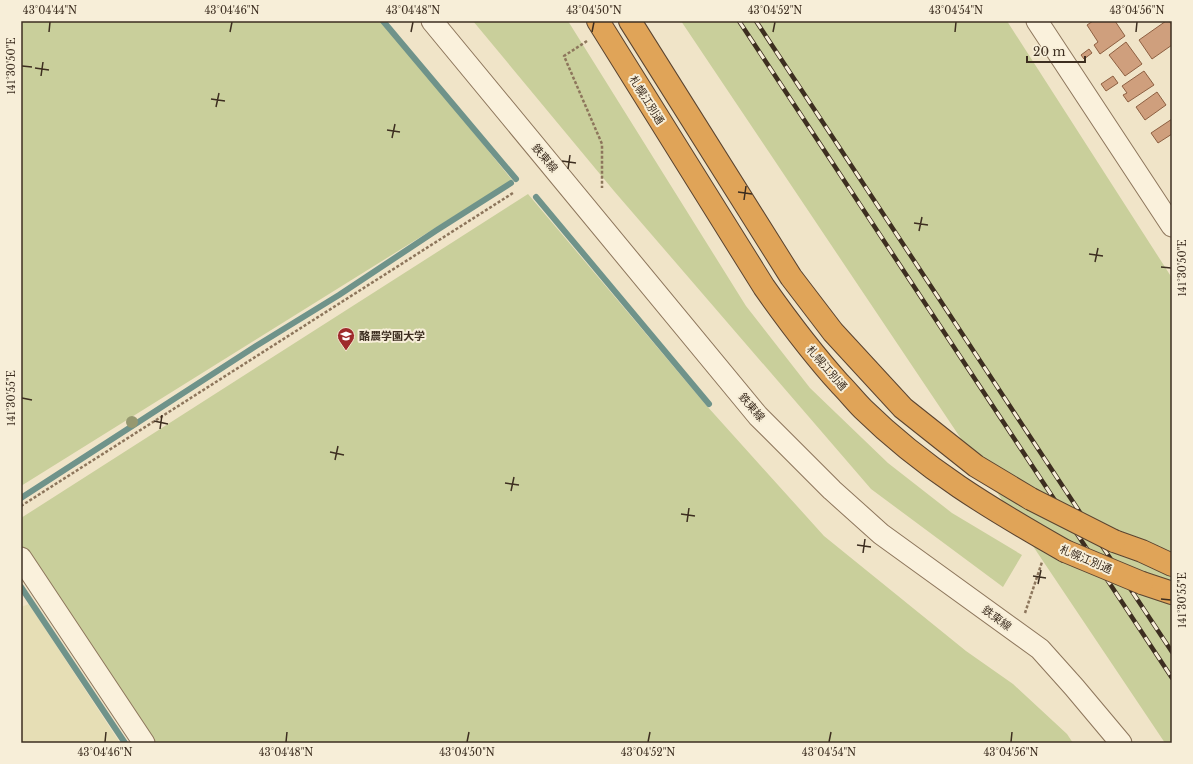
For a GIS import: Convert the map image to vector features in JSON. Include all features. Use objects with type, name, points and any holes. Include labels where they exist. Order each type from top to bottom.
[{"type":"highway","points":[[630,21],[791,277],[833,332],[903,408],[976,466],[1031,498],[1114,541],[1142,551],[1172,565]]},
{"type":"highway","name":"札幌江別通","points":[[594,30],[792,327],[862,408],[900,443],[927,465],[1010,520],[1065,551],[1142,583],[1172,593]]},
{"type":"street","name":"鉄東線","points":[[432,21],[758,416],[832,490],[881,534],[1040,649],[1121,743]]},
{"type":"street","points":[[1037,21],[1172,226]]},
{"type":"street","points":[[21,558],[144,743]]},
{"type":"path","points":[[594,30],[564,56],[602,144],[602,188]]},
{"type":"path","points":[[21,506],[513,193]]},
{"type":"path","points":[[1025,613],[1043,558]]},
{"type":"shaded area","points":[[29,604],[120,743],[21,743],[21,607]]},
{"type":"green space","points":[[21,21],[383,21],[512,180],[21,486]]},
{"type":"green space","points":[[473,21],[568,21],[746,306],[810,388],[888,463],[952,513],[1022,555],[1003,587],[871,489],[614,191]]},
{"type":"green space","points":[[681,21],[1007,21],[1172,278],[1172,743],[1165,743]]},
{"type":"green space","name":"酪農学園大学","points":[[528,194],[706,405],[824,536],[966,651],[1013,684],[1067,734],[1073,743],[148,743],[21,546],[21,518]]},
{"type":"building","points":[[1093,21],[1115,21],[1125,36],[1100,54],[1094,45],[1098,42],[1087,25]]},
{"type":"building","points":[[1166,21],[1169,21],[1172,25],[1172,45],[1152,59],[1139,40]]},
{"type":"building","points":[[1126,42],[1142,64],[1125,76],[1109,55]]},
{"type":"building","points":[[1089,49],[1092,53],[1084,59],[1081,55]]},
{"type":"building","points":[[1144,71],[1154,85],[1128,102],[1123,95],[1127,93],[1122,86]]},
{"type":"building","points":[[1113,76],[1118,83],[1106,91],[1101,84]]},
{"type":"building","points":[[1157,92],[1166,105],[1145,120],[1136,107]]},
{"type":"building","points":[[1172,119],[1172,134],[1158,143],[1151,133]]},
{"type":"waterway","points":[[383,21],[516,179]]},
{"type":"waterway","points":[[21,498],[256,346],[339,295],[511,183]]},
{"type":"waterway","points":[[536,197],[709,404]]},
{"type":"waterway","points":[[21,587],[125,743]]},
{"type":"railway","points":[[739,21],[1172,678]]},
{"type":"railway","points":[[756,21],[1172,652]]},
{"type":"place","name":"酪農学園大学","points":[[346,351]]}]
